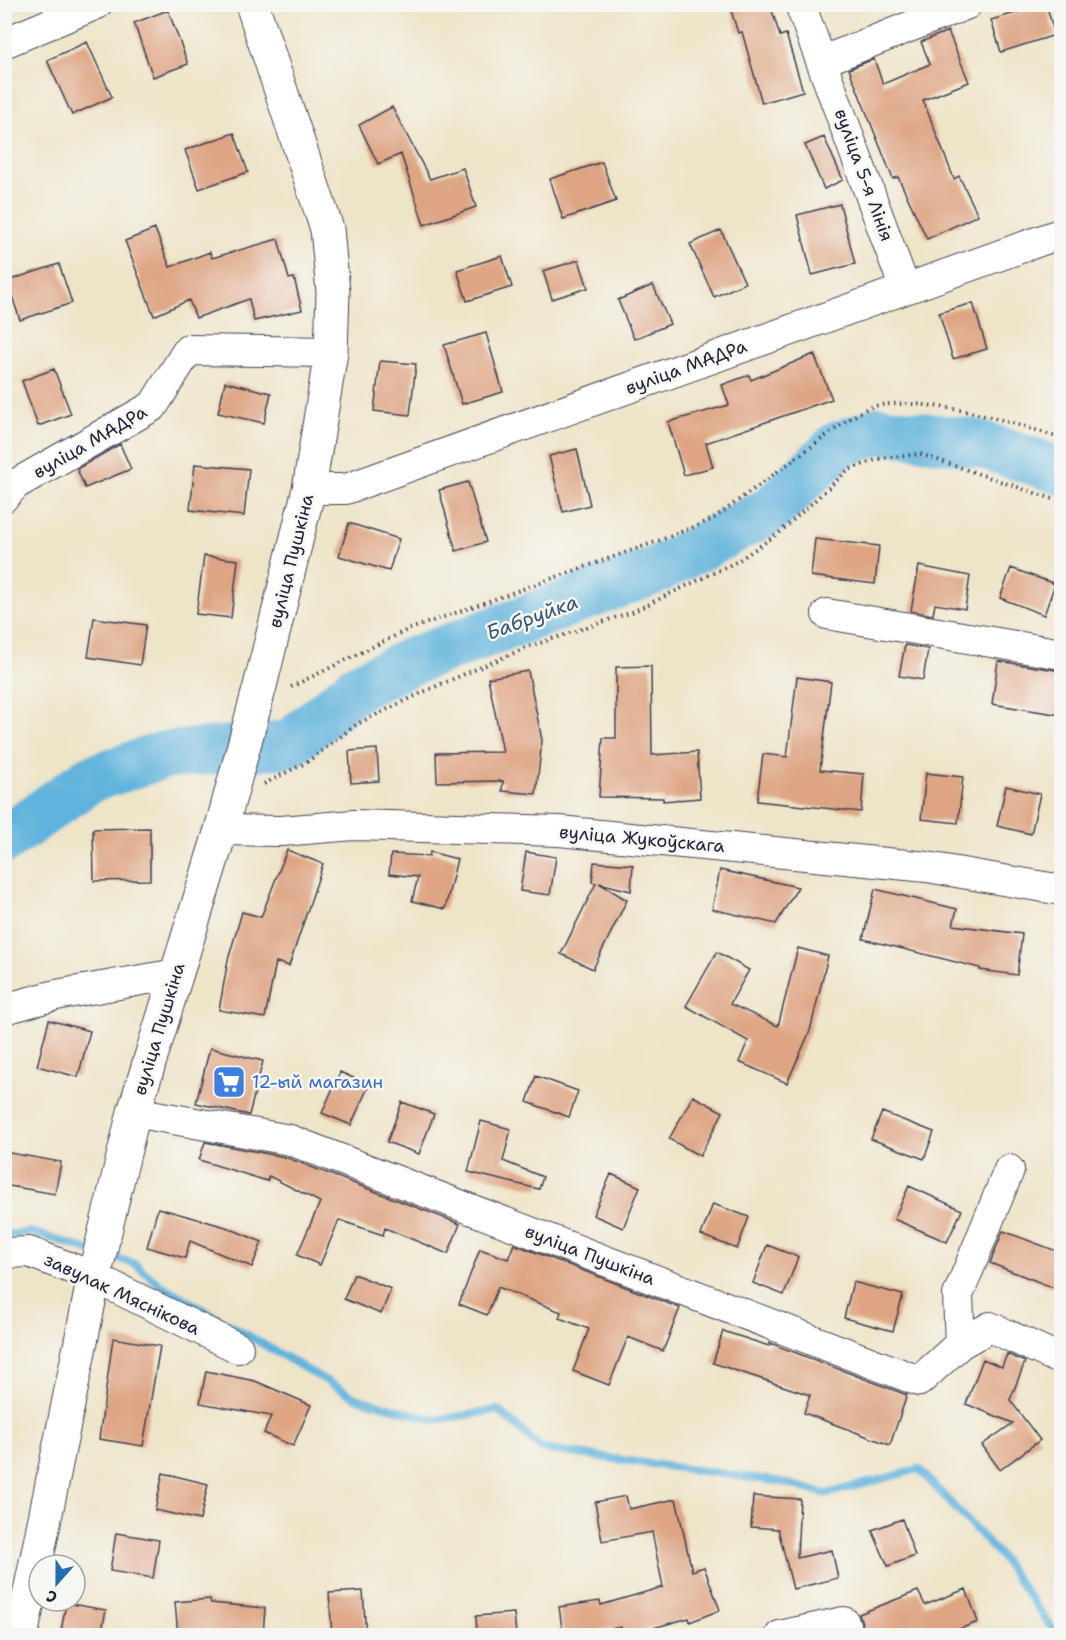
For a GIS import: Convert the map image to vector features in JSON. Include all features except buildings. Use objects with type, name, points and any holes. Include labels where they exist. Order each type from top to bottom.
[{"type":"main road","name":"вуліца Пушкіна","points":[[21,1635],[98,1260],[134,1112],[221,830],[247,785],[274,688],[331,352],[333,292],[327,229],[252,4]]},
{"type":"street","points":[[4,43],[97,4]]},
{"type":"street","name":"вуліца 5-я Лінія","points":[[801,4],[905,289]]},
{"type":"street","points":[[822,61],[967,4]]},
{"type":"street","name":"вуліца МАДРа","points":[[309,489],[346,489],[1062,233]]},
{"type":"street","name":"вуліца МАДРа","points":[[4,496],[16,484],[153,406],[188,350],[331,352]]},
{"type":"street","points":[[827,614],[1062,654]]},
{"type":"street","name":"вуліца Жукоўскага","points":[[221,830],[281,831],[354,825],[559,831],[927,867],[1062,890]]},
{"type":"street","points":[[4,1009],[56,995],[176,974]]},
{"type":"street","name":"вуліца Пушкіна","points":[[134,1112],[290,1140],[919,1381],[960,1344]]},
{"type":"street","points":[[1010,1170],[958,1295],[960,1344],[990,1327],[1062,1360]]},
{"type":"street","name":"завулак Мяснікова","points":[[4,1253],[29,1252],[98,1260],[238,1348]]},
{"type":"street","points":[[780,1635],[844,1622],[849,1635]]},
{"type":"path","points":[[274,688],[407,630],[661,540],[713,519],[849,419],[873,406],[915,405],[963,410],[1062,439]]},
{"type":"path","points":[[247,785],[307,762],[357,724],[432,688],[528,647],[632,612],[736,562],[779,533],[848,470],[881,458],[920,454],[1062,502]]},
{"type":"waterway","name":"Бабруйка","points":[[4,840],[90,779],[164,755],[289,744],[357,687],[412,661],[657,570],[771,510],[838,445],[880,430],[980,444],[1062,471]]},
{"type":"waterway","points":[[4,1235],[32,1232],[92,1251]]},
{"type":"waterway","points":[[105,1254],[135,1264],[159,1284],[356,1398],[435,1420],[498,1410],[542,1449],[782,1482],[826,1494],[919,1469],[1000,1556],[1058,1636]]},
{"type":"place","name":"12-ый магазин","points":[[229,1082]]}]
